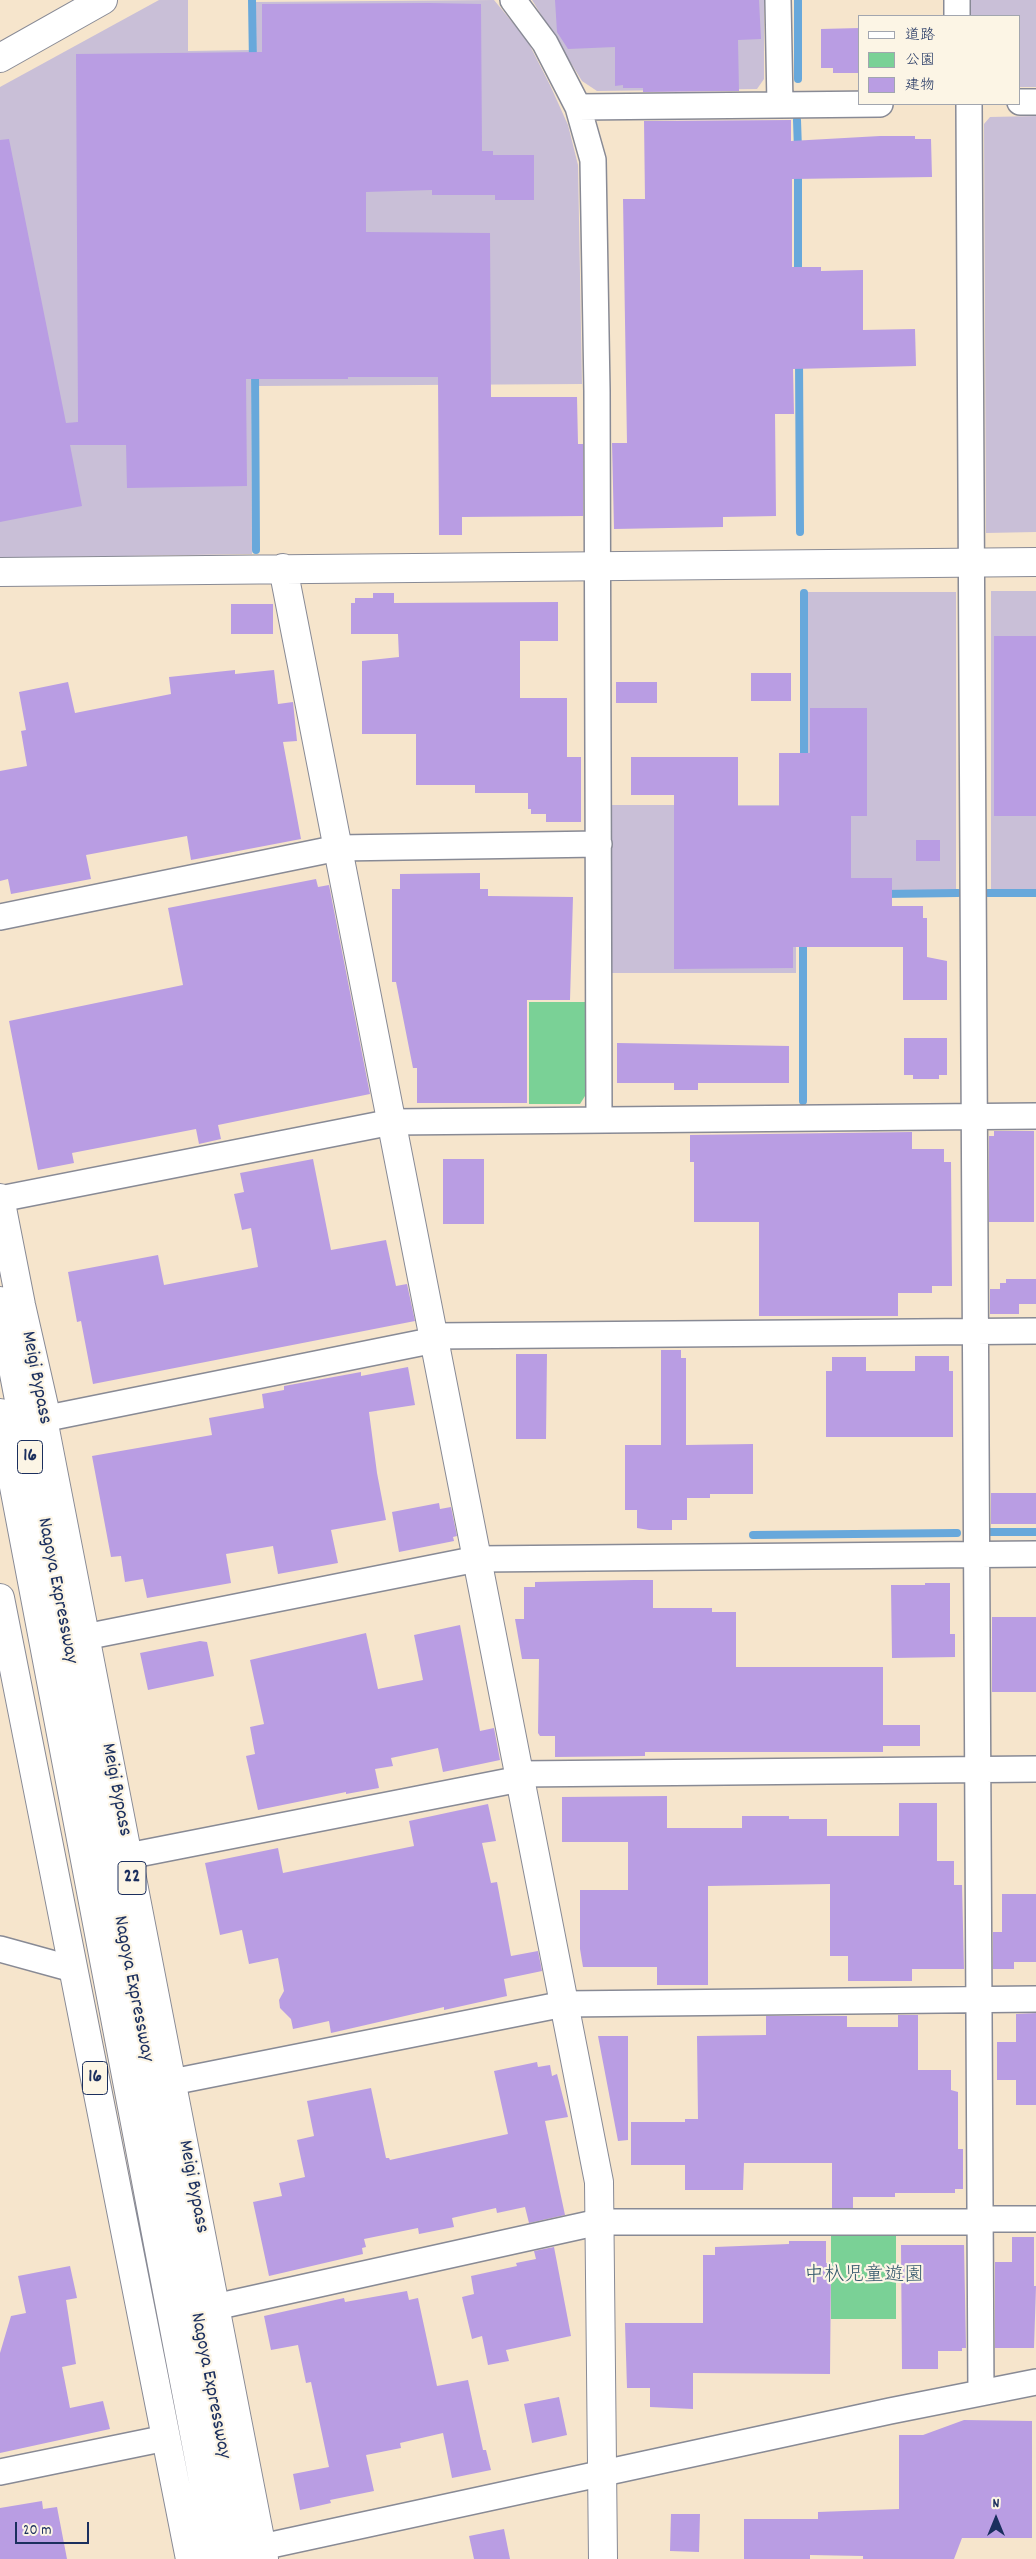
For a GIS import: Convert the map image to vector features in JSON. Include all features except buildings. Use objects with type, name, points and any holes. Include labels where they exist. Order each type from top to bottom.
[{"type":"main road","points":[[0,58],[103,0]]},
{"type":"main road","points":[[0,572],[1036,562]]},
{"type":"main road","points":[[284,568],[599,2182],[603,2559]]},
{"type":"main road","name":"Meigi Bypass","points":[[0,1199],[21,1305],[46,1415],[43,1419],[215,2306],[256,2555]]},
{"type":"main road","name":"Nagoya Expressway","points":[[0,1301],[256,2555]]},
{"type":"main road","points":[[0,1413],[218,2559]]},
{"type":"main road","name":"16","points":[[0,1598],[190,2559]]},
{"type":"main road","points":[[0,1626],[69,1968],[184,2559]]},
{"type":"street","points":[[513,0],[545,43],[578,107],[593,160],[596,214],[599,1120]]},
{"type":"street","points":[[778,0],[780,105]]},
{"type":"street","points":[[957,0],[957,15]]},
{"type":"street","points":[[1021,102],[1036,102]]},
{"type":"street","points":[[578,107],[858,104]]},
{"type":"street","points":[[969,105],[973,563],[981,2392]]},
{"type":"street","points":[[0,917],[338,848],[599,844]]},
{"type":"street","points":[[0,1199],[392,1122],[1036,1116]]},
{"type":"street","points":[[43,1419],[434,1338],[1036,1331]]},
{"type":"street","points":[[85,1637],[477,1559],[1036,1554]]},
{"type":"street","points":[[128,1856],[520,1776],[1036,1769]]},
{"type":"street","points":[[0,1949],[69,1968]]},
{"type":"street","points":[[172,2082],[564,2004],[1036,1999]]},
{"type":"street","points":[[215,2306],[600,2222],[1036,2219]]},
{"type":"street","points":[[256,2555],[601,2475],[981,2392],[1036,2382]]},
{"type":"street","points":[[0,2472],[161,2440]]},
{"type":"shaded area","points":[[159,0],[188,0],[188,51],[249,50],[252,554],[0,558],[0,87]]},
{"type":"shaded area","points":[[494,0],[527,40],[550,85],[568,125],[578,165],[582,384],[258,386],[256,2]]},
{"type":"shaded area","points":[[532,0],[764,0],[764,79],[757,89],[597,91],[582,81]]},
{"type":"shaded area","points":[[970,0],[1036,0],[1036,87],[1021,87],[1021,15],[971,15]]},
{"type":"shaded area","points":[[1036,116],[1036,532],[986,533],[984,124],[990,117]]},
{"type":"shaded area","points":[[991,591],[1036,591],[1036,890],[991,890]]},
{"type":"shaded area","points":[[807,592],[956,592],[956,890],[807,890]]},
{"type":"shaded area","points":[[612,805],[796,805],[796,973],[612,973]]},
{"type":"green space","points":[[529,1002],[585,1002],[585,1096],[580,1104],[529,1104]]},
{"type":"green space","name":"中杁児童遊園","points":[[831,2236],[896,2236],[896,2319],[831,2319]]},
{"type":"waterway","points":[[252,0],[253,63]]},
{"type":"waterway","points":[[798,0],[798,79]]},
{"type":"waterway","points":[[797,120],[798,150]]},
{"type":"waterway","points":[[798,169],[798,275]]},
{"type":"waterway","points":[[799,359],[800,532]]},
{"type":"waterway","points":[[255,369],[256,550]]},
{"type":"waterway","points":[[804,593],[804,761]]},
{"type":"waterway","points":[[883,894],[958,893]]},
{"type":"waterway","points":[[988,893],[1036,893]]},
{"type":"waterway","points":[[803,938],[803,1101]]},
{"type":"waterway","points":[[987,1532],[1036,1532]]},
{"type":"waterway","points":[[753,1535],[957,1533]]}]
